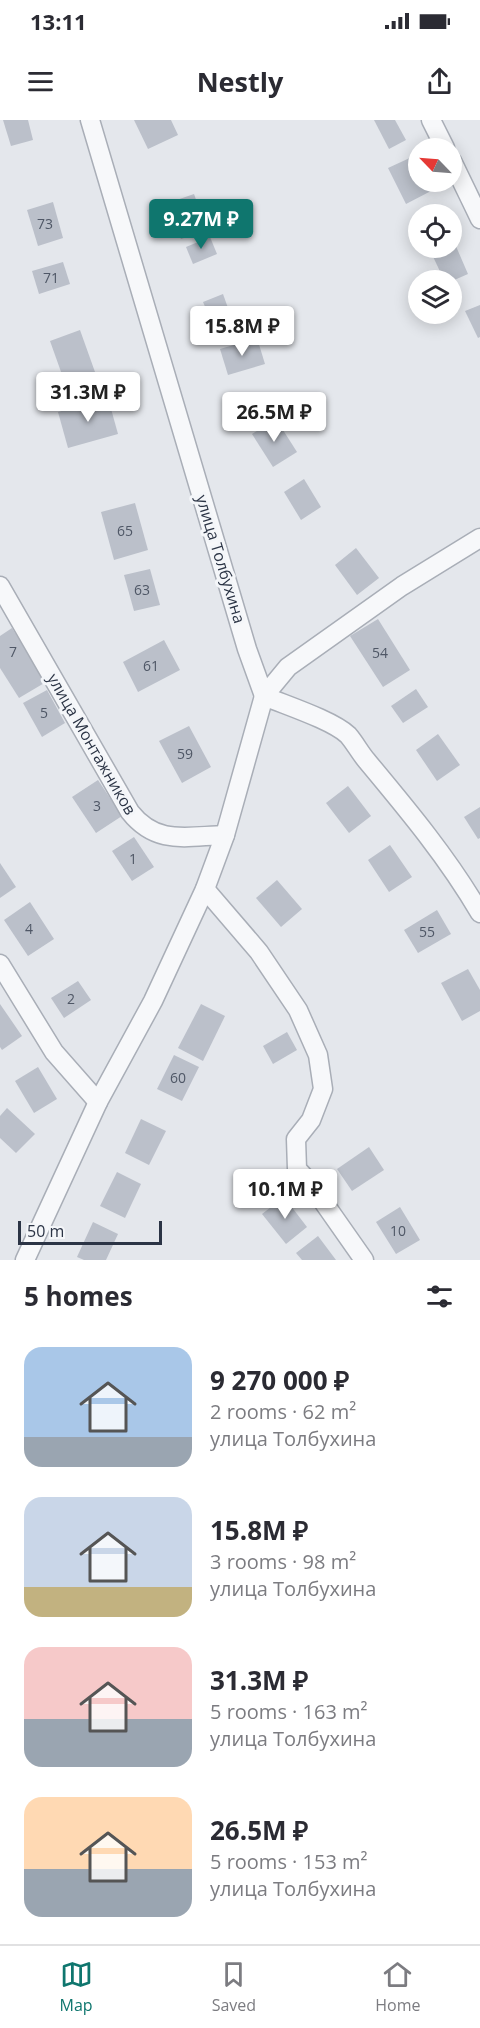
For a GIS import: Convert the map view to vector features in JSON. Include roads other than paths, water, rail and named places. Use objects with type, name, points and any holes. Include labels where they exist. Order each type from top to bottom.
[{"type":"street","name":"улица Толбухина","points":[[90,120],[264,696]]},
{"type":"street","points":[[431,120],[440,138]]},
{"type":"street","points":[[462,182],[480,219]]},
{"type":"street","points":[[25,1260],[98,1102],[153,1001],[205,889],[225,835],[264,696],[288,667],[402,586],[480,538]]},
{"type":"street","name":"улица Монтажников","points":[[0,586],[130,812],[140,825],[165,837],[225,835]]},
{"type":"street","points":[[264,696],[312,715],[347,734],[396,794],[468,892],[480,913]]},
{"type":"street","points":[[205,889],[259,952],[298,1010],[318,1055],[323,1089],[311,1120],[296,1139],[297,1169],[310,1183],[364,1260]]},
{"type":"street","points":[[0,964],[54,1052],[98,1102]]}]
